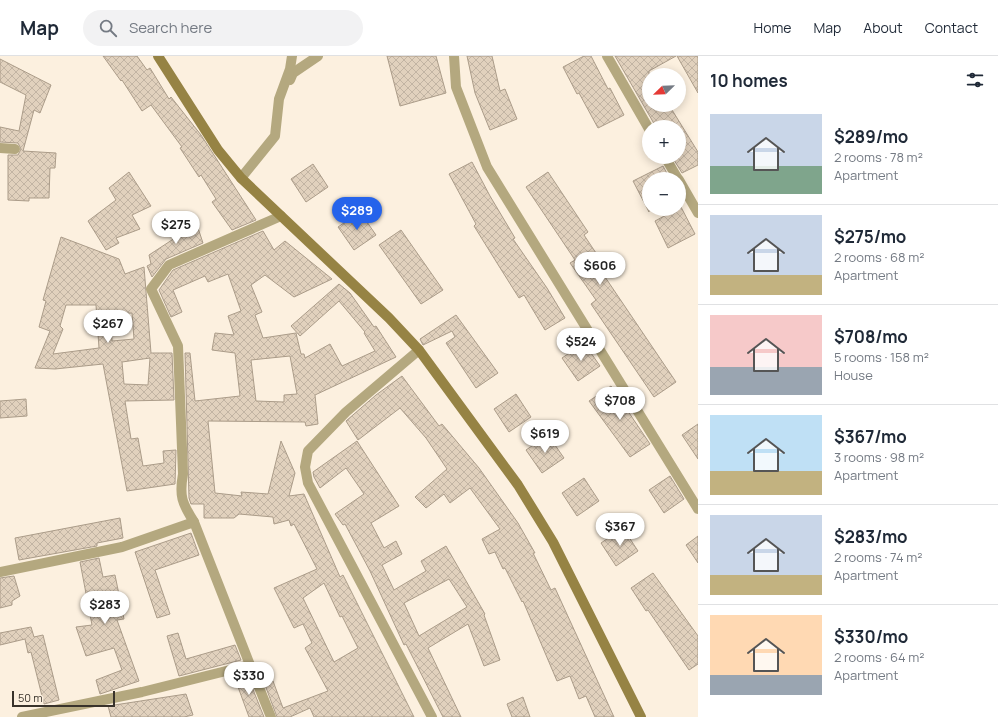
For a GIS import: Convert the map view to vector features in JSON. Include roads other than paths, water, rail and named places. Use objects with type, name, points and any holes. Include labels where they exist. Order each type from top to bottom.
[{"type":"main road","points":[[158,56],[218,150],[241,178],[389,318],[419,350],[518,485],[553,542],[641,717]]},
{"type":"street","points":[[241,178],[275,136],[279,99],[290,69],[292,56]]},
{"type":"street","points":[[279,99],[294,73],[318,56]]},
{"type":"street","points":[[454,56],[456,87],[487,167],[698,509]]},
{"type":"street","points":[[607,56],[644,120]]},
{"type":"street","points":[[0,148],[15,149]]},
{"type":"street","points":[[686,192],[698,213]]},
{"type":"street","points":[[271,717],[194,522],[184,507],[180,492],[183,474],[178,346],[151,289],[169,265],[281,216]]},
{"type":"street","points":[[419,350],[335,423],[308,451],[305,467],[308,483],[432,717]]},
{"type":"street","points":[[0,572],[122,547],[194,522]]},
{"type":"street","points":[[22,717],[142,692],[250,665]]}]
